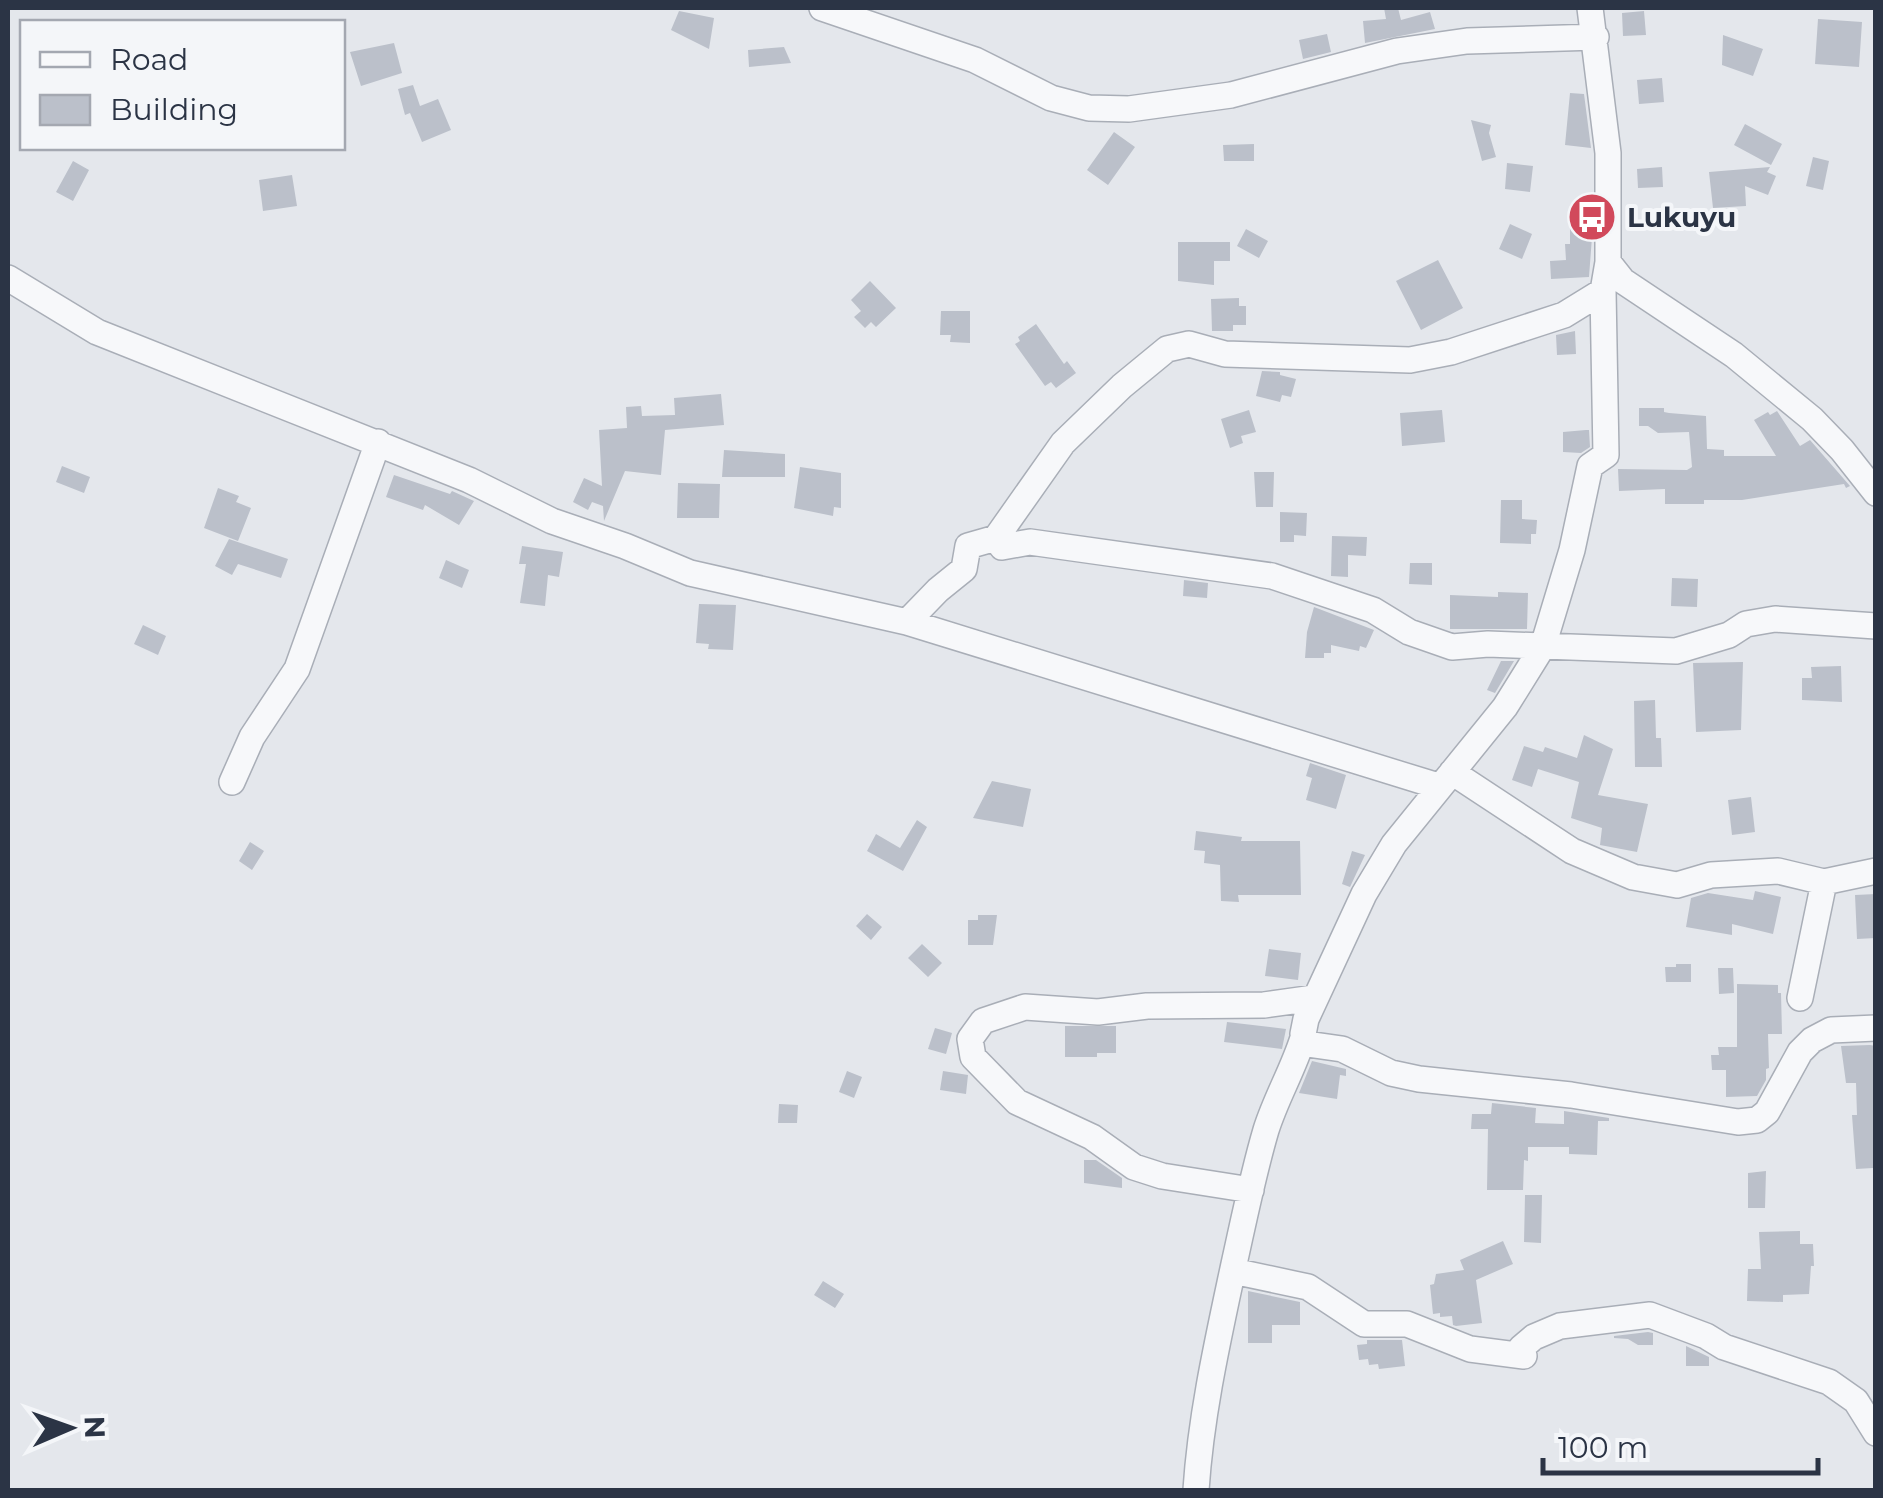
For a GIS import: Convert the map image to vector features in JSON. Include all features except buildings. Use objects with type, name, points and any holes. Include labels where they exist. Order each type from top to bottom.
[{"type":"street","points":[[822,8],[975,60],[1075,106],[1114,109],[1168,106],[1249,92],[1344,62],[1397,51],[1467,42],[1596,37]]},
{"type":"street","points":[[1590,8],[1608,152],[1608,262],[1603,291],[1606,455],[1590,466],[1572,550],[1542,646],[1505,707],[1394,844],[1364,894],[1314,998],[1303,1028],[1304,1038],[1307,1044],[1342,1049],[1390,1073],[1648,1106],[1738,1122],[1757,1120],[1767,1112],[1800,1052],[1812,1040],[1831,1030],[1876,1028]]},
{"type":"street","points":[[1608,262],[1624,281],[1734,355],[1812,419],[1876,494]]},
{"type":"street","points":[[8,278],[97,332],[378,442],[470,480],[552,521],[690,573],[907,622],[1445,779],[1572,850],[1633,878],[1677,885],[1711,875],[1778,871],[1824,882],[1876,872]]},
{"type":"street","points":[[907,622],[964,569],[968,546],[996,538],[1062,443],[1167,349],[1189,344],[1242,356],[1421,359],[1564,316],[1603,291]]},
{"type":"street","points":[[232,782],[252,738],[297,669],[378,442]]},
{"type":"street","points":[[996,538],[1002,547],[1030,542],[1272,576],[1372,610],[1409,632],[1452,647],[1488,644],[1676,650],[1729,635],[1746,624],[1775,619],[1876,626]]},
{"type":"street","points":[[1800,998],[1824,882]]},
{"type":"street","points":[[1251,1190],[1162,1176],[1134,1167],[1092,1136],[1017,1102],[973,1057],[970,1039],[983,1021],[1025,1008],[1098,1012],[1146,1006],[1264,1006],[1314,998]]},
{"type":"street","points":[[1196,1490],[1217,1338],[1251,1190],[1276,1100],[1294,1069],[1304,1038]]},
{"type":"street","points":[[1233,1271],[1308,1286],[1364,1324],[1406,1324],[1470,1349],[1515,1357],[1524,1356],[1521,1348],[1560,1326],[1650,1316],[1706,1336],[1724,1347],[1829,1382],[1856,1401],[1876,1433]]},
{"type":"place","name":"Lukuyu","points":[[1592,217]]}]
